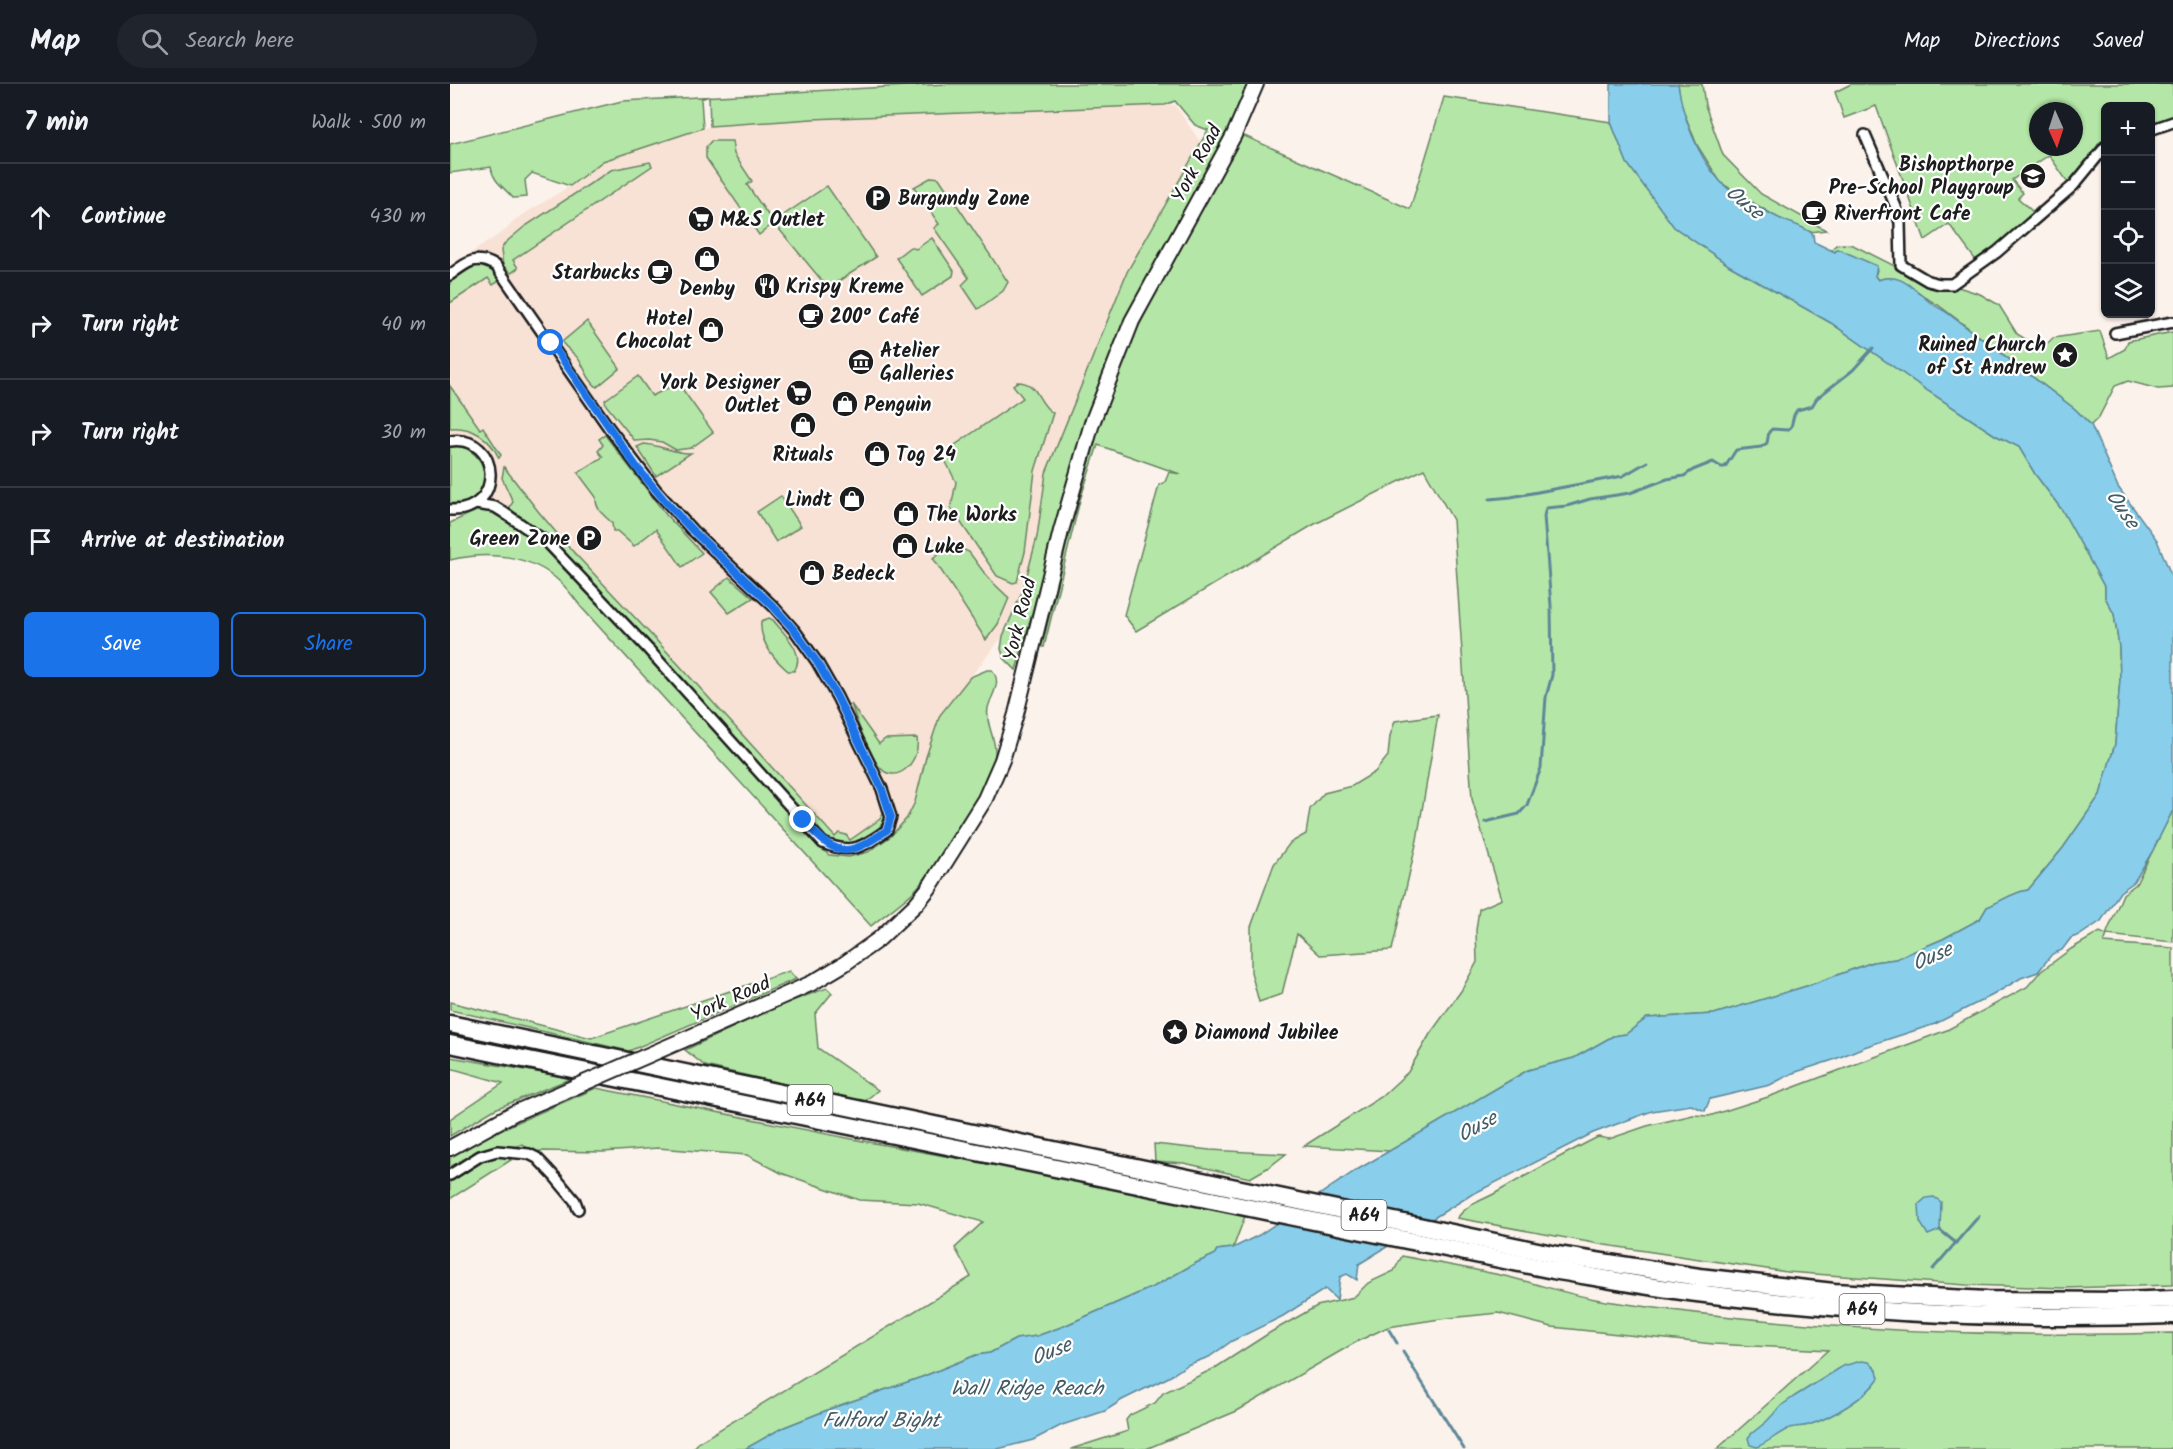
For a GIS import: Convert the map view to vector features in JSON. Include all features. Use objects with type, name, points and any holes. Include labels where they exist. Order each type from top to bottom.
[{"type":"highway","name":"A64","points":[[450,1023],[1170,1183],[1697,1293],[1834,1308],[1988,1316],[2173,1315]]},
{"type":"highway","name":"A64","points":[[450,1044],[1170,1183]]},
{"type":"highway","name":"A64","points":[[1555,1263],[1834,1292],[1986,1300],[2173,1299]]},
{"type":"main road","name":"York Road","points":[[450,1148],[514,1113],[812,983],[879,939],[916,904],[929,888],[985,799],[1002,760],[1016,714],[1061,531],[1092,423],[1132,321],[1234,135],[1256,84]]},
{"type":"street","points":[[2155,129],[2173,122]]},
{"type":"street","points":[[1865,135],[1896,207],[1900,223],[1901,265],[1940,284],[1952,284],[1997,252],[2074,185],[2101,149]]},
{"type":"street","points":[[450,275],[472,260],[487,260],[496,266],[609,428],[656,490],[692,530],[764,596],[795,631],[834,690],[882,789],[891,817],[887,830],[861,847],[849,850],[837,849],[823,843],[648,649],[548,543],[495,507],[476,504]]},
{"type":"street","points":[[2115,333],[2173,322]]},
{"type":"street","points":[[450,441],[470,443],[480,450],[491,471],[490,484],[485,495],[476,504],[450,516]]},
{"type":"street","points":[[450,510],[463,510]]},
{"type":"street","points":[[450,1175],[480,1156],[497,1151],[529,1154],[537,1158],[555,1177],[575,1201],[578,1209]]},
{"type":"shaded area","points":[[1175,105],[1201,143],[1127,272],[1046,473],[1037,537],[1023,590],[1003,636],[940,715],[926,757],[915,802],[907,818],[891,836],[868,852],[849,857],[829,855],[811,839],[544,548],[495,523],[450,506],[450,267],[507,229],[514,220],[570,186],[603,161],[710,126],[812,119]]},
{"type":"green space","points":[[946,84],[1251,84],[1151,272],[1114,349],[1086,423],[1064,493],[1016,670],[1004,658],[1001,649],[1003,636],[1023,590],[1037,537],[1046,473],[1127,272],[1208,130],[1195,125],[1175,101],[1165,105],[812,119],[710,126],[709,96]]},
{"type":"green space","points":[[1678,84],[1702,84],[1705,105],[1723,155],[1761,194],[1826,230],[1810,232],[1778,218],[1721,183],[1697,145],[1681,105]]},
{"type":"green space","points":[[1851,84],[2173,84],[2173,116],[2155,123],[2155,102],[2101,102],[2101,142],[2069,184],[2050,156],[2083,156],[2083,102],[2029,102],[2029,156],[2048,156],[2012,180],[2023,193],[2018,198],[2032,211],[2038,207],[2040,209],[1977,262],[1949,224],[1925,240],[1876,106],[1844,118],[1835,92]]},
{"type":"green space","points":[[708,97],[701,99],[703,128],[603,161],[570,186],[532,173],[525,180],[527,197],[513,198],[496,180],[491,167],[450,173],[450,144],[622,101]]},
{"type":"green space","points":[[1444,97],[1611,122],[1627,163],[1674,227],[1730,266],[1831,323],[1928,391],[1995,435],[2019,447],[2035,474],[2062,510],[2105,588],[2105,597],[2114,614],[2119,647],[2120,679],[2115,744],[2100,795],[2063,848],[2028,890],[1987,907],[1980,919],[1943,939],[1896,959],[1873,962],[1810,985],[1714,1014],[1647,1018],[1626,1034],[1613,1036],[1574,1058],[1528,1070],[1390,1151],[1304,1146],[1381,1097],[1408,1072],[1430,1034],[1461,991],[1477,962],[1476,930],[1479,909],[1502,899],[1472,799],[1453,520],[1424,469],[1313,525],[1136,631],[1124,615],[1159,485],[1165,482],[1169,472],[1180,474],[1098,445],[1080,500],[1044,647],[1035,645],[1042,644],[1044,638],[1068,537],[1095,444],[1091,442],[1114,377],[1162,278],[1240,134],[1410,209]]},
{"type":"green space","points":[[711,141],[732,141],[734,154],[752,181],[747,185],[773,222],[827,186],[876,257],[828,288],[774,223],[759,235],[706,158],[706,147]]},
{"type":"green space","points":[[650,162],[652,166],[513,260],[518,268],[511,273],[503,266],[501,250],[505,243],[524,227],[611,170]]},
{"type":"green space","points":[[932,177],[939,178],[1008,282],[1003,291],[978,309],[962,285],[969,278],[934,228],[939,224],[914,187]]},
{"type":"green space","points":[[932,238],[954,271],[953,276],[922,296],[896,258],[910,247],[916,249]]},
{"type":"green space","points":[[1836,245],[1853,245],[1934,286],[1955,286],[1980,294],[1999,305],[2017,334],[2042,349],[2053,338],[2100,331],[2109,358],[2125,349],[2128,341],[2173,332],[2173,388],[2158,389],[2128,381],[2115,386],[2099,417],[2091,425],[2075,409],[1910,286],[1895,279],[1878,280],[1875,276],[1877,270],[1837,249],[1835,252],[1831,250]]},
{"type":"green space","points":[[480,265],[493,269],[501,280],[493,285],[488,278],[450,303],[450,282],[472,267]]},
{"type":"green space","points":[[587,321],[620,368],[597,387],[590,380],[578,359],[562,342]]},
{"type":"green space","points":[[638,376],[652,396],[678,383],[713,432],[691,448],[676,450],[662,442],[635,441],[606,405],[605,400]]},
{"type":"green space","points":[[1017,382],[1030,385],[1043,404],[1053,413],[1035,471],[1025,552],[1017,582],[1013,583],[997,576],[951,508],[956,482],[942,454],[1023,398],[1013,385]]},
{"type":"green space","points":[[450,386],[480,429],[483,427],[501,455],[499,458],[491,445],[473,431],[450,428]]},
{"type":"green space","points":[[605,435],[667,516],[702,553],[682,567],[656,529],[634,546],[617,531],[613,531],[612,523],[603,515],[596,502],[596,497],[578,473],[603,457],[598,451],[603,445],[599,439]]},
{"type":"green space","points":[[644,444],[691,453],[656,476],[637,447]]},
{"type":"green space","points":[[460,446],[472,452],[480,461],[484,471],[484,481],[473,498],[450,503],[450,447]]},
{"type":"green space","points":[[504,467],[565,543],[835,837],[839,833],[846,835],[850,840],[880,819],[886,809],[878,829],[865,839],[850,844],[837,843],[822,835],[648,640],[549,537],[509,508],[513,502],[502,478]]},
{"type":"green space","points":[[781,496],[801,526],[776,542],[757,512]]},
{"type":"green space","points":[[476,511],[491,511],[497,514],[544,548],[675,686],[811,839],[829,855],[849,857],[868,852],[891,836],[907,818],[915,802],[926,757],[940,715],[970,677],[992,670],[996,684],[987,714],[995,747],[992,767],[963,823],[917,888],[871,926],[560,582],[536,565],[508,557],[479,556],[450,560],[450,523]]},
{"type":"green space","points":[[957,547],[969,552],[988,578],[1009,598],[998,624],[986,640],[933,558],[944,550]]},
{"type":"green space","points":[[729,577],[753,598],[729,613],[711,592]]},
{"type":"green space","points":[[769,618],[796,650],[798,657],[794,671],[788,671],[783,666],[773,655],[762,636],[761,621]]},
{"type":"green space","points":[[851,704],[879,744],[885,739],[917,738],[915,756],[905,770],[891,774],[878,765],[866,744]]},
{"type":"green space","points":[[1438,715],[1417,840],[1392,950],[1320,955],[1297,934],[1282,994],[1259,1002],[1251,972],[1251,927],[1274,864],[1290,843],[1306,834],[1310,809],[1324,793],[1352,786],[1375,772],[1388,756],[1390,736],[1395,721]]},
{"type":"green space","points":[[2173,810],[2173,942],[2107,935],[2104,943],[2173,948],[2173,1285],[2064,1288],[1966,1285],[1787,1272],[1605,1245],[1457,1218],[1472,1205],[1598,1137],[1609,1139],[1647,1126],[1693,1115],[1709,1116],[1768,1097],[1947,1030],[2027,987],[2040,972],[2071,949],[2100,932],[2106,935],[2123,894],[2136,884]]},
{"type":"green space","points":[[789,971],[796,979],[629,1051],[450,1010],[450,1002],[591,1038]]},
{"type":"green space","points":[[827,988],[832,993],[815,1014],[818,1048],[878,1090],[864,1102],[705,1066],[685,1050],[778,1006]]},
{"type":"green space","points":[[450,1057],[572,1078],[495,1109],[450,1136],[450,1119],[503,1083],[450,1068]]},
{"type":"green space","points":[[596,1088],[852,1139],[1103,1185],[1245,1216],[1233,1248],[1217,1250],[1214,1255],[1155,1286],[1064,1326],[1037,1336],[1016,1339],[990,1353],[976,1355],[922,1377],[835,1407],[782,1428],[745,1449],[693,1449],[699,1442],[971,1277],[955,1248],[983,1222],[918,1203],[859,1200],[781,1173],[747,1155],[658,1148],[535,1153],[522,1144],[499,1153],[511,1160],[450,1199],[450,1157],[488,1135]]},
{"type":"green space","points":[[1154,1144],[1286,1154],[1250,1178],[1184,1163],[1155,1161]]},
{"type":"green space","points":[[1402,1256],[1509,1277],[1594,1299],[1747,1319],[1960,1332],[2173,1333],[2173,1446],[2170,1449],[1717,1449],[1828,1350],[1713,1344],[1552,1327],[1498,1313],[1388,1327],[1358,1341],[1237,1411],[1146,1449],[1071,1449],[1128,1431],[1126,1420],[1130,1415],[1155,1403],[1163,1393],[1215,1368],[1317,1306],[1354,1297],[1368,1283],[1394,1271]]},
{"type":"water","points":[[1611,84],[1678,84],[1683,110],[1692,136],[1704,160],[1725,186],[1762,209],[1809,231],[1813,234],[1814,242],[1835,252],[1838,249],[1877,266],[1875,276],[1878,280],[1892,278],[1909,285],[2075,409],[2091,425],[2118,487],[2157,540],[2173,580],[2173,810],[2134,882],[2120,892],[2101,921],[2080,935],[2071,938],[2062,950],[2052,954],[2038,972],[2021,978],[1935,1024],[1793,1073],[1770,1085],[1710,1099],[1705,1111],[1691,1105],[1652,1111],[1593,1133],[1471,1195],[1359,1264],[1357,1280],[1347,1274],[1340,1277],[1337,1300],[1325,1289],[1283,1316],[1232,1341],[1209,1357],[1187,1365],[1105,1411],[1062,1425],[1033,1440],[998,1449],[745,1449],[782,1428],[976,1355],[990,1353],[1016,1339],[1037,1336],[1064,1326],[1155,1286],[1214,1255],[1217,1250],[1233,1248],[1259,1235],[1355,1171],[1528,1070],[1574,1058],[1613,1036],[1626,1034],[1647,1018],[1714,1014],[1810,985],[1873,962],[1896,959],[1943,939],[1980,919],[1987,907],[2028,890],[2063,848],[2100,795],[2115,744],[2120,679],[2119,647],[2114,614],[2105,597],[2105,588],[2062,510],[2035,474],[2019,447],[1995,435],[1928,391],[1831,323],[1730,266],[1674,227],[1627,163],[1611,122]]},
{"type":"water","points":[[1934,1197],[1941,1202],[1940,1230],[1928,1235],[1920,1222],[1919,1204],[1926,1198]]},
{"type":"water","points":[[1861,1361],[1869,1362],[1877,1370],[1879,1378],[1857,1400],[1818,1422],[1790,1428],[1757,1447],[1750,1445],[1748,1438],[1751,1434],[1782,1405],[1843,1366]]},
{"type":"waterway","points":[[1485,822],[1519,814],[1527,805],[1541,768],[1546,697],[1552,675],[1551,606],[1544,516],[1546,508],[1630,493],[1667,479],[1684,476],[1713,462],[1725,467],[1736,450],[1761,447],[1767,443],[1769,432],[1772,429],[1787,430],[1791,427],[1797,410],[1812,406],[1817,398],[1853,370],[1873,348]]},
{"type":"waterway","points":[[1490,499],[1623,476],[1647,462]]},
{"type":"waterway","points":[[1933,1269],[1979,1216]]},
{"type":"waterway","points":[[1940,1230],[1956,1243]]},
{"type":"waterway","points":[[1389,1330],[1397,1343]]},
{"type":"waterway","points":[[1403,1352],[1464,1449]]},
{"type":"place","name":"Bishopthorpe Pre-School Playgroup","points":[[2033,176]]},
{"type":"place","name":"Burgundy Zone","points":[[878,198]]},
{"type":"place","name":"Riverfront Cafe","points":[[1814,213]]},
{"type":"place","name":"M&S Outlet","points":[[701,219]]},
{"type":"place","name":"Denby","points":[[707,259]]},
{"type":"place","name":"Starbucks","points":[[660,272]]},
{"type":"place","name":"Krispy Kreme","points":[[767,286]]},
{"type":"place","name":"200° Café","points":[[811,316]]},
{"type":"place","name":"Hotel Chocolat","points":[[711,330]]},
{"type":"place","name":"Ruined Church of St Andrew","points":[[2065,355]]},
{"type":"place","name":"Atelier Galleries","points":[[861,362]]},
{"type":"place","name":"York Designer Outlet","points":[[799,393]]},
{"type":"place","name":"Penguin","points":[[845,404]]},
{"type":"place","name":"Rituals","points":[[803,425]]},
{"type":"place","name":"Tog 24","points":[[877,454]]},
{"type":"place","name":"Lindt","points":[[852,499]]},
{"type":"place","name":"The Works","points":[[906,514]]},
{"type":"place","name":"Green Zone","points":[[589,538]]},
{"type":"place","name":"Luke","points":[[905,546]]},
{"type":"place","name":"Bedeck","points":[[812,573]]},
{"type":"place","name":"Diamond Jubilee","points":[[1175,1032]]},
{"type":"route","points":[[551,343],[636,466],[665,501],[692,530],[764,596],[795,631],[817,662],[837,697],[882,789],[891,817],[887,830],[861,847],[849,850],[837,849],[823,843],[803,820]]},
{"type":"water label","name":"Ouse","points":[[1745,202]]},
{"type":"water label","name":"Ouse","points":[[2123,509]]},
{"type":"water label","name":"Ouse","points":[[1932,956]]},
{"type":"water label","name":"Ouse","points":[[1477,1126]]},
{"type":"water label","name":"Ouse","points":[[1051,1351]]},
{"type":"water label","name":"Wall Ridge Reach","points":[[1027,1388]]},
{"type":"water label","name":"Fulford Bight","points":[[881,1420]]}]
